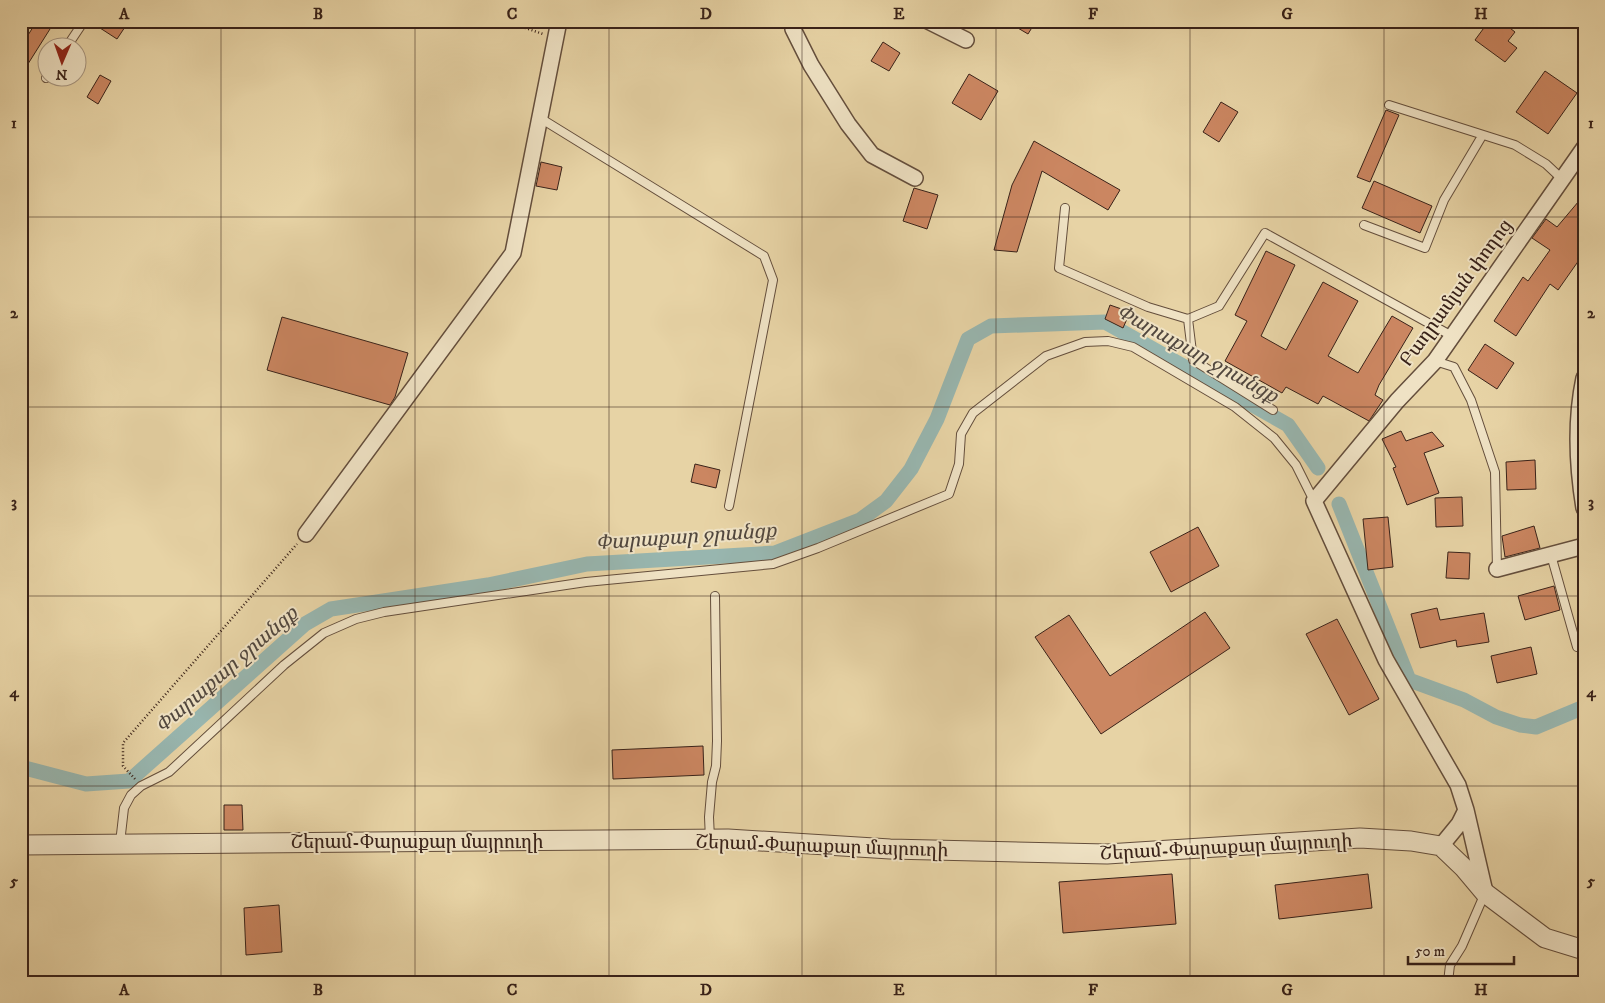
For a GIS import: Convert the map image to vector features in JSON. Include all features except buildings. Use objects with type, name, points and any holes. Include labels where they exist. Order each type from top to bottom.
[{"type":"street","points":[[306,534],[513,253],[560,21]]},
{"type":"street","points":[[795,21],[793,29],[811,65],[848,124],[872,155],[915,178]]},
{"type":"street","points":[[928,21],[966,40]]},
{"type":"street","name":"Բաղրամյան փողոց","points":[[1314,501],[1397,400],[1435,361],[1584,148]]},
{"type":"street","points":[[1584,378],[1580,398],[1578,471],[1584,508]]},
{"type":"street","points":[[1314,501],[1386,660],[1458,785],[1466,810],[1485,893]]},
{"type":"street","points":[[1497,569],[1584,546]]},
{"type":"street","points":[[1466,810],[1459,824],[1441,846],[1464,868],[1485,893],[1545,938],[1584,950]]},
{"type":"street","name":"Շերամ-Փարաքար մայրուղի","points":[[21,845],[710,839],[890,849],[1107,854],[1360,838],[1411,841],[1441,846]]},
{"type":"lane","points":[[73,38],[84,21]]},
{"type":"lane","points":[[1389,105],[1515,145],[1546,164],[1562,178]]},
{"type":"lane","points":[[540,118],[764,256],[773,280],[729,506]]},
{"type":"lane","points":[[1364,225],[1425,248],[1444,200],[1482,136]]},
{"type":"lane","points":[[1065,208],[1059,268],[1148,307],[1188,319],[1219,306],[1265,233],[1452,336]]},
{"type":"lane","points":[[1188,319],[1193,360],[1273,410]]},
{"type":"lane","points":[[120,844],[124,808],[131,795],[141,786],[169,772],[284,665],[324,633],[356,619],[384,612],[586,582],[773,564],[926,505],[949,494],[959,464],[961,434],[973,413],[1046,356],[1085,342],[1108,341],[1133,347],[1235,407],[1274,438],[1296,465],[1314,501]]},
{"type":"lane","points":[[1435,361],[1454,367],[1471,400],[1495,472],[1497,569]]},
{"type":"lane","points":[[1551,555],[1577,647]]},
{"type":"lane","points":[[710,839],[709,817],[712,782],[716,766],[717,741],[715,596]]},
{"type":"lane","points":[[1448,982],[1450,965],[1462,946],[1485,893]]},
{"type":"path","points":[[505,21],[556,38]]},
{"type":"path","points":[[141,786],[123,766],[123,743],[306,534]]},
{"type":"waterway","name":"Փարաքար ջրանցք","points":[[21,767],[86,784],[129,781],[305,624],[331,609],[488,585],[587,564],[775,553],[860,520],[886,501],[911,469],[937,419],[968,339],[991,326],[1105,322],[1288,425],[1318,468]]},
{"type":"waterway","name":"Փարաքար ջրանցք","points":[[1339,504],[1409,680],[1464,700],[1496,717],[1520,725],[1536,727],[1584,707]]}]
